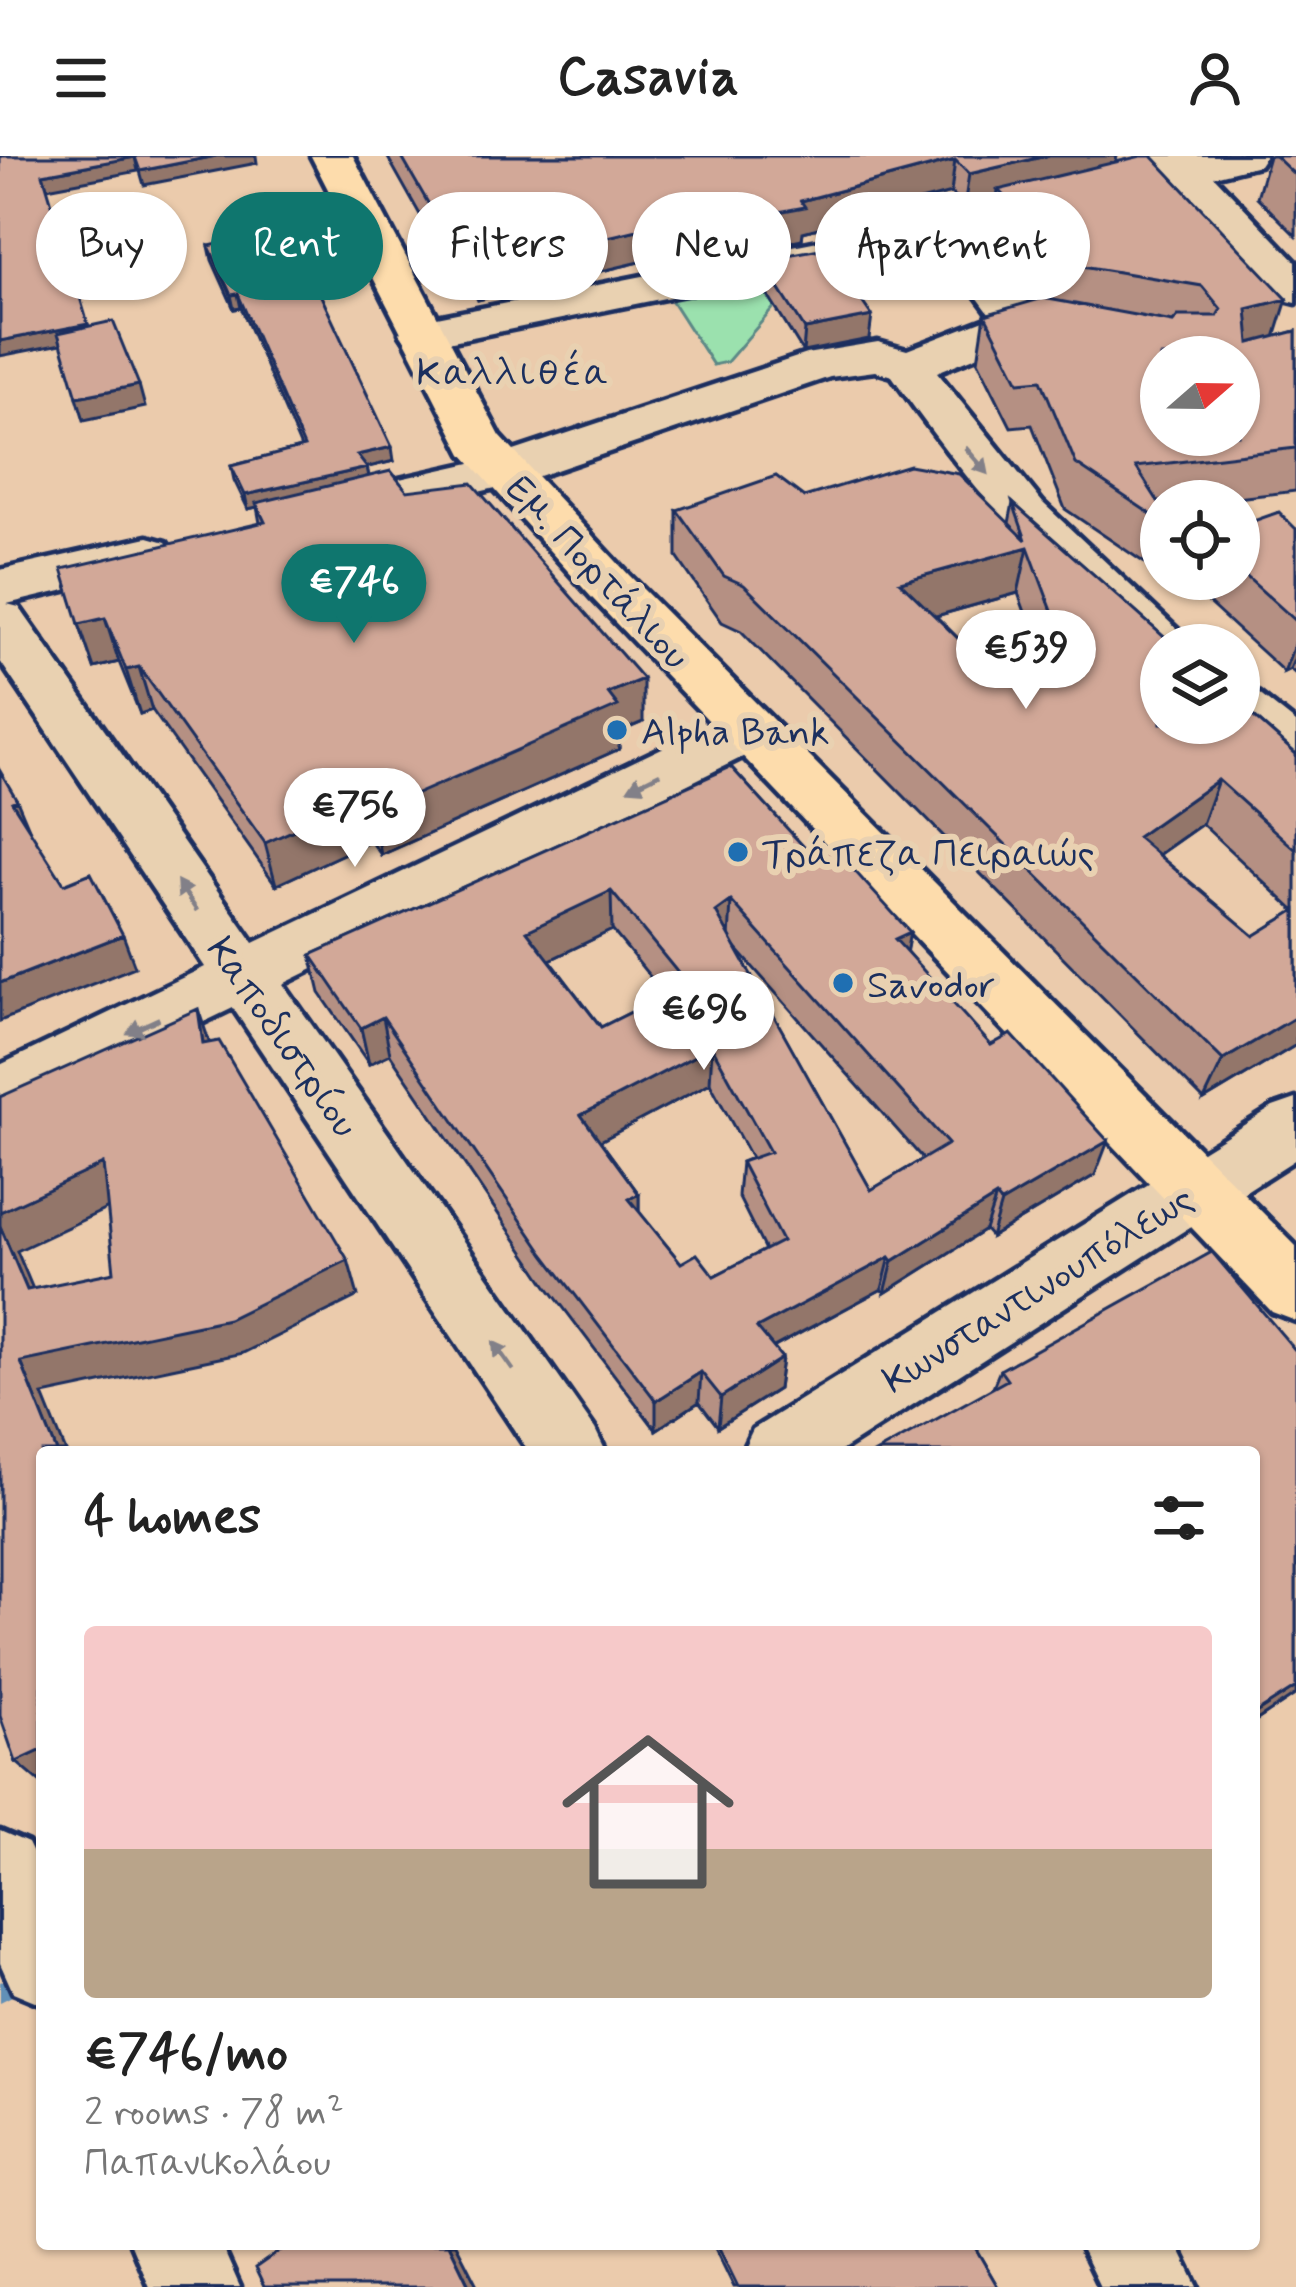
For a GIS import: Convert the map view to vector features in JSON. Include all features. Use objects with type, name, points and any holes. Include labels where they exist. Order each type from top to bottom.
[{"type":"main road","name":"Εμ. Πορτάλιου","points":[[332,156],[469,428],[504,471],[1296,1292]]},
{"type":"street","points":[[1075,192],[1178,163],[1244,156]]},
{"type":"street","points":[[1178,163],[1296,289]]},
{"type":"street","points":[[423,333],[815,255]]},
{"type":"street","points":[[1003,300],[1020,322]]},
{"type":"street","points":[[909,366],[1020,322],[1140,341]]},
{"type":"street","points":[[298,519],[504,471],[823,364],[878,356],[909,366],[965,447],[1043,534],[1140,625]]},
{"type":"street","points":[[0,589],[183,546]]},
{"type":"street","name":"Καποδιστρίου","points":[[0,620],[566,1446]]},
{"type":"street","points":[[1260,724],[1296,752]]},
{"type":"street","points":[[0,1094],[749,730]]},
{"type":"street","name":"Κωνσταντινουπόλεως","points":[[787,1446],[1296,1126]]},
{"type":"street","points":[[178,2250],[195,2287]]},
{"type":"street","points":[[1127,2250],[1153,2287]]},
{"type":"green space","points":[[671,300],[780,300],[727,362],[713,365]]},
{"type":"building","points":[[0,156],[216,156],[140,171],[135,157],[43,174],[48,192],[36,192],[36,300],[81,300],[88,324],[0,341]]},
{"type":"building","points":[[401,156],[1046,156],[969,174],[955,160],[835,192],[815,192],[815,197],[801,201],[805,207],[791,210],[791,192],[632,192],[632,231],[608,237],[608,192],[422,192]]},
{"type":"building","points":[[1152,156],[1287,299],[1247,309],[1249,336],[1140,336],[1140,456],[1229,456],[1136,467],[1144,480],[1140,480],[1140,507],[1076,464],[1041,380],[1019,382],[985,315],[1036,300],[1173,322],[1178,316],[1217,316],[1221,309],[1202,286],[1090,267],[1090,192],[1000,192]]},
{"type":"building","points":[[1275,156],[1296,156],[1296,176]]},
{"type":"building","points":[[815,250],[815,300],[861,300],[872,316],[805,329],[787,300],[791,300],[791,254]]},
{"type":"building","points":[[241,300],[323,300],[392,447],[357,455],[367,468],[245,495],[231,466],[304,447]]},
{"type":"building","points":[[113,321],[139,385],[77,397],[58,333]]},
{"type":"building","points":[[1296,331],[1296,448],[1260,452],[1260,340]]},
{"type":"building","points":[[909,465],[959,474],[1026,540],[1013,503],[1149,624],[1140,624],[1140,744],[1260,744],[1260,722],[1296,754],[1296,850],[1218,780],[1137,837],[1254,936],[1296,910],[1296,1017],[1223,1060],[744,585],[724,576],[677,510],[776,476],[804,497]],"holes":[[[1028,547],[1058,627],[971,651],[900,582]]]},
{"type":"building","points":[[391,471],[407,491],[472,483],[643,679],[608,693],[618,706],[373,813],[363,799],[265,843],[139,667],[126,670],[105,618],[79,624],[62,569],[265,522],[256,503]]},
{"type":"building","points":[[1279,512],[1296,529],[1296,621],[1260,589],[1260,519]]},
{"type":"building","points":[[731,767],[813,857],[833,847],[910,932],[895,939],[991,1045],[1011,1034],[1108,1141],[1001,1203],[996,1197],[893,1261],[890,1257],[757,1328],[782,1358],[721,1397],[701,1372],[656,1401],[544,1254],[383,1017],[361,1028],[311,955]],"holes":[[[611,891],[687,984],[601,1027],[527,931]],[[731,901],[948,1144],[871,1190],[716,912]],[[712,1047],[770,1152],[741,1162],[782,1241],[714,1276],[697,1254],[681,1263],[629,1199],[639,1194],[581,1115]]]},
{"type":"building","points":[[0,771],[17,800],[12,802],[64,884],[91,873],[123,935],[0,983]]},
{"type":"building","points":[[198,1009],[203,1044],[219,1041],[348,1260],[228,1319],[21,1362],[55,1446],[36,1446],[36,1753],[16,1762],[0,1716],[0,1226],[27,1290],[114,1272],[103,1164],[0,1212],[0,1097]]},
{"type":"building","points":[[1212,1252],[1296,1351],[1296,1687],[1260,1710],[1260,1446],[888,1446],[1007,1380],[1000,1370]]},
{"type":"building","points":[[280,2250],[452,2250],[470,2287],[264,2287],[255,2268]]},
{"type":"building","points":[[720,2250],[976,2250],[998,2287],[738,2287]]},
{"type":"waterway","points":[[0,1993],[7,1988]]},
{"type":"place","name":"Alpha Bank","points":[[617,730]]},
{"type":"place","name":"Τράπεζα Πειραιώς","points":[[738,852]]},
{"type":"place","name":"Savodor","points":[[843,983]]},
{"type":"district","name":"Καλλιθέα","points":[[514,371]]}]
